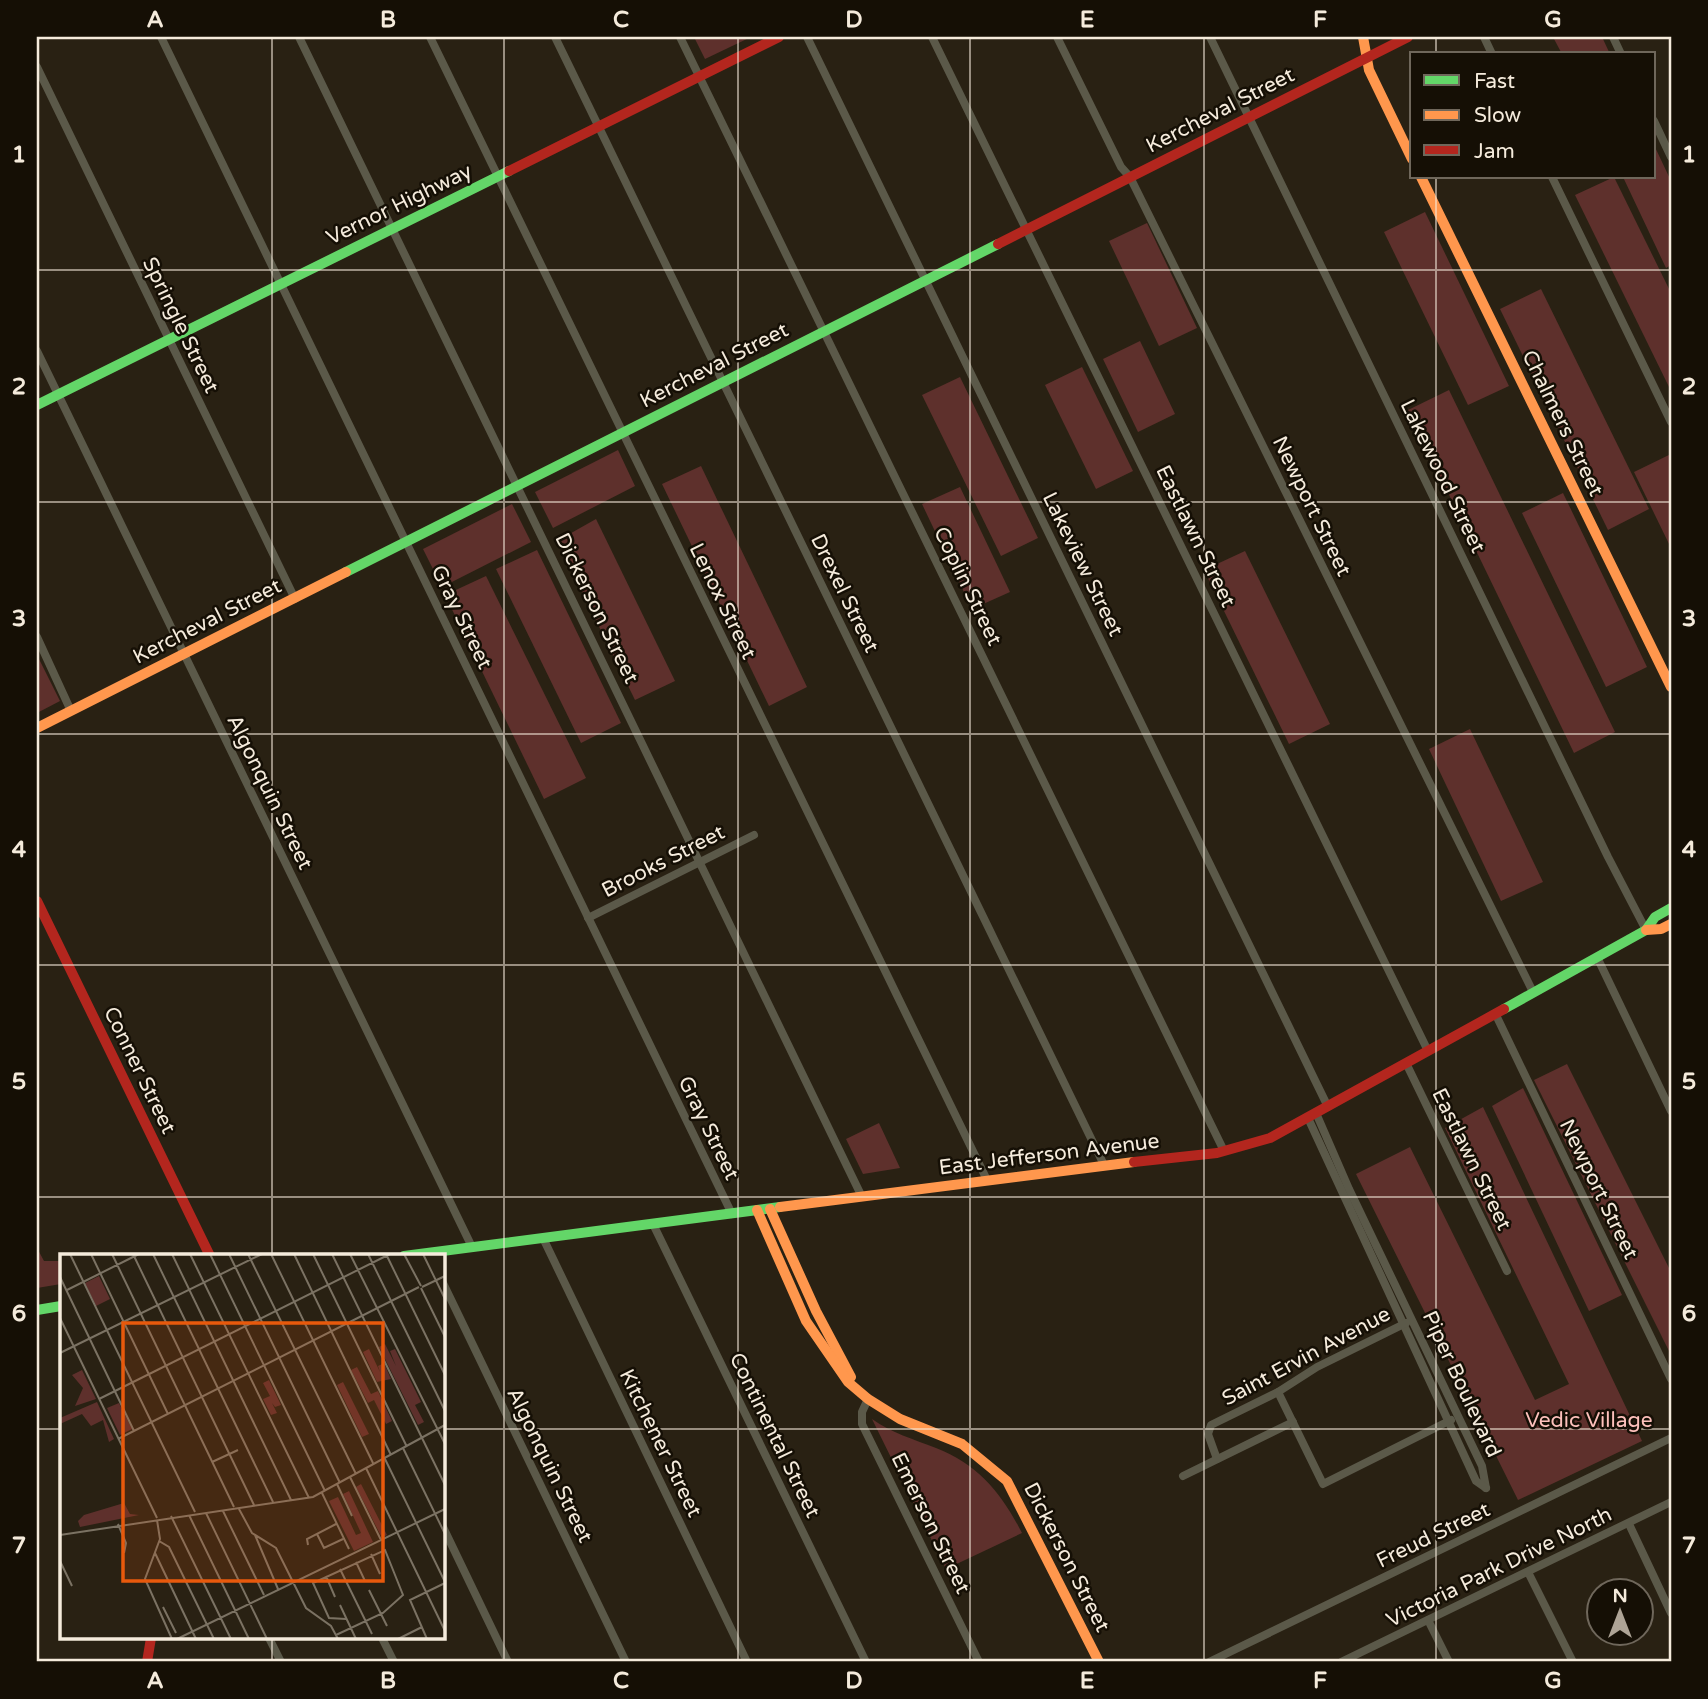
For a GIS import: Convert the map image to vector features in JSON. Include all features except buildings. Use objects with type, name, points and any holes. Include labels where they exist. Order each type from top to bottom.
[{"type":"street","name":"Gray Street","points":[[161,37],[732,1213]]},
{"type":"street","name":"Dickerson Street","points":[[299,37],[862,1196]]},
{"type":"street","name":"Lenox Street","points":[[430,37],[987,1180]]},
{"type":"street","name":"Drexel Street","points":[[555,37],[1104,1165]]},
{"type":"street","name":"Coplin Street","points":[[680,37],[1224,1151]]},
{"type":"street","name":"Vernor Highway","points":[[37,405],[779,37]]},
{"type":"street","name":"Lakeview Street","points":[[807,37],[1328,1107]]},
{"type":"street","name":"Eastlawn Street","points":[[932,37],[1428,1051]]},
{"type":"street","name":"Newport Street","points":[[1057,37],[1121,167],[1130,177],[1533,992]]},
{"type":"street","name":"Lakewood Street","points":[[1210,37],[1646,930]]},
{"type":"street","points":[[1363,37],[1369,70],[1410,155]]},
{"type":"street","name":"Kercheval Street","points":[[37,728],[1408,37]]},
{"type":"street","name":"Springle Street","points":[[37,66],[295,599]]},
{"type":"street","points":[[1656,125],[1671,156]]},
{"type":"street","name":"Chalmers Street","points":[[1421,178],[1671,687]]},
{"type":"street","points":[[1552,178],[1671,422]]},
{"type":"street","name":"Algonquin Street","points":[[37,351],[472,1247]]},
{"type":"street","points":[[37,637],[71,711]]},
{"type":"street","name":"Brooks Street","points":[[588,918],[754,835]]},
{"type":"street","name":"Conner Street","points":[[37,901],[208,1254]]},
{"type":"street","name":"East Jefferson Avenue","points":[[1646,930],[1655,917],[1671,908]]},
{"type":"street","name":"East Jefferson Avenue","points":[[434,1254],[862,1196],[1224,1151],[1268,1139],[1646,930],[1661,929],[1671,923]]},
{"type":"street","points":[[1597,957],[1671,1111]]},
{"type":"street","name":"Newport Street","points":[[1495,1013],[1671,1379]]},
{"type":"street","name":"Eastlawn Street","points":[[1406,1063],[1507,1271]]},
{"type":"street","name":"Piper Boulevard","points":[[1312,1116],[1482,1466],[1486,1488],[1476,1481],[1402,1325],[1312,1116]]},
{"type":"street","name":"Dickerson Street","points":[[769,1209],[816,1311],[856,1386]]},
{"type":"street","name":"Dickerson Street","points":[[757,1210],[806,1321],[841,1374],[868,1399],[900,1419],[962,1444],[1007,1481],[1099,1662]]},
{"type":"street","name":"Continental Street","points":[[653,1224],[866,1662]]},
{"type":"street","name":"Kitchener Street","points":[[543,1238],[747,1662]]},
{"type":"street","name":"Algonquin Street","points":[[444,1285],[626,1662]]},
{"type":"street","points":[[37,1310],[60,1306]]},
{"type":"street","name":"Saint Ervin Avenue","points":[[1217,1459],[1208,1434],[1211,1425],[1278,1392],[1317,1367],[1412,1320]]},
{"type":"street","points":[[1278,1392],[1323,1484],[1458,1417]]},
{"type":"street","name":"Emerson Street","points":[[868,1399],[862,1412],[862,1424],[979,1662]]},
{"type":"street","points":[[1183,1476],[1293,1422]]},
{"type":"street","name":"Freud Street","points":[[1209,1662],[1671,1438]]},
{"type":"street","name":"Victoria Park Drive North","points":[[1341,1662],[1671,1502]]},
{"type":"street","points":[[1629,1524],[1671,1612]]},
{"type":"street","points":[[444,1529],[508,1662]]},
{"type":"street","points":[[1528,1572],[1573,1662]]},
{"type":"street","points":[[1428,1620],[1448,1662]]},
{"type":"street","points":[[148,1662],[151,1640]]},
{"type":"street","points":[[270,1640],[281,1662]]},
{"type":"street","points":[[383,1640],[394,1662]]},
{"type":"green space","points":[[694,37],[751,37],[705,59]]},
{"type":"green space","points":[[1553,37],[1602,37],[1609,52],[1561,52]]},
{"type":"green space","points":[[1656,149],[1671,181],[1671,265],[1666,268],[1623,178],[1656,178]]},
{"type":"green space","points":[[1614,178],[1671,293],[1671,391],[1575,195]]},
{"type":"green space","points":[[1425,212],[1509,386],[1468,405],[1384,232]]},
{"type":"green space","points":[[1147,223],[1197,328],[1159,346],[1109,241]]},
{"type":"green space","points":[[1541,289],[1649,509],[1608,530],[1500,309]]},
{"type":"green space","points":[[1140,341],[1175,414],[1138,432],[1103,359]]},
{"type":"green space","points":[[1082,367],[1133,471],[1096,489],[1045,385]]},
{"type":"green space","points":[[960,377],[1038,538],[1001,556],[922,395]]},
{"type":"green space","points":[[1449,390],[1615,732],[1574,753],[1408,410]]},
{"type":"green space","points":[[618,450],[635,486],[553,528],[535,492]]},
{"type":"green space","points":[[1671,454],[1671,548],[1634,472]]},
{"type":"green space","points":[[701,466],[807,687],[769,706],[662,484]]},
{"type":"green space","points":[[960,487],[1010,592],[972,609],[922,504]]},
{"type":"green space","points":[[1563,493],[1647,667],[1606,687],[1522,513]]},
{"type":"green space","points":[[512,504],[531,542],[442,587],[423,549]]},
{"type":"green space","points":[[596,519],[675,681],[635,700],[557,541]]},
{"type":"green space","points":[[537,550],[621,723],[581,743],[496,569]]},
{"type":"green space","points":[[1245,551],[1330,724],[1289,744],[1204,570]]},
{"type":"green space","points":[[486,576],[586,778],[544,799],[445,595]]},
{"type":"green space","points":[[37,655],[60,701],[37,713]]},
{"type":"green space","points":[[1470,729],[1543,882],[1501,901],[1429,749]]},
{"type":"green space","points":[[1567,1064],[1671,1272],[1671,1355],[1534,1080]]},
{"type":"green space","points":[[1523,1088],[1622,1295],[1589,1311],[1492,1106]]},
{"type":"green space","name":"Vedic Village","points":[[1483,1107],[1642,1441],[1518,1500],[1356,1174],[1410,1147],[1535,1400],[1569,1384],[1445,1128]]},
{"type":"green space","points":[[879,1123],[900,1168],[863,1174],[846,1139]]},
{"type":"green space","points":[[37,1248],[44,1261],[60,1261],[60,1284],[37,1288]]},
{"type":"green space","points":[[872,1419],[895,1432],[951,1455],[976,1472],[997,1493],[1022,1533],[946,1569]]},
{"type":"traffic: fast","points":[[37,405],[509,171]]},
{"type":"traffic: fast","points":[[346,572],[998,244]]},
{"type":"traffic: fast","points":[[1504,1009],[1646,930],[1655,917],[1671,908]]},
{"type":"traffic: fast","points":[[419,1254],[780,1207]]},
{"type":"traffic: fast","points":[[37,1310],[60,1306]]},
{"type":"traffic: slow","points":[[1363,37],[1369,70],[1410,155]]},
{"type":"traffic: slow","points":[[1421,178],[1671,687]]},
{"type":"traffic: slow","points":[[37,728],[346,572]]},
{"type":"traffic: slow","points":[[1646,930],[1661,929],[1671,924]]},
{"type":"traffic: slow","points":[[780,1207],[1134,1162]]},
{"type":"traffic: slow","points":[[770,1209],[816,1311],[851,1377]]},
{"type":"traffic: slow","points":[[757,1210],[806,1321],[848,1382],[868,1399],[900,1419],[962,1444],[1007,1481],[1099,1662]]},
{"type":"traffic: jam","points":[[509,171],[779,37]]},
{"type":"traffic: jam","points":[[998,244],[1408,37]]},
{"type":"traffic: jam","points":[[37,901],[209,1254]]},
{"type":"traffic: jam","points":[[1134,1162],[1217,1153],[1270,1138],[1504,1009]]},
{"type":"traffic: jam","points":[[147,1662],[151,1640]]}]
